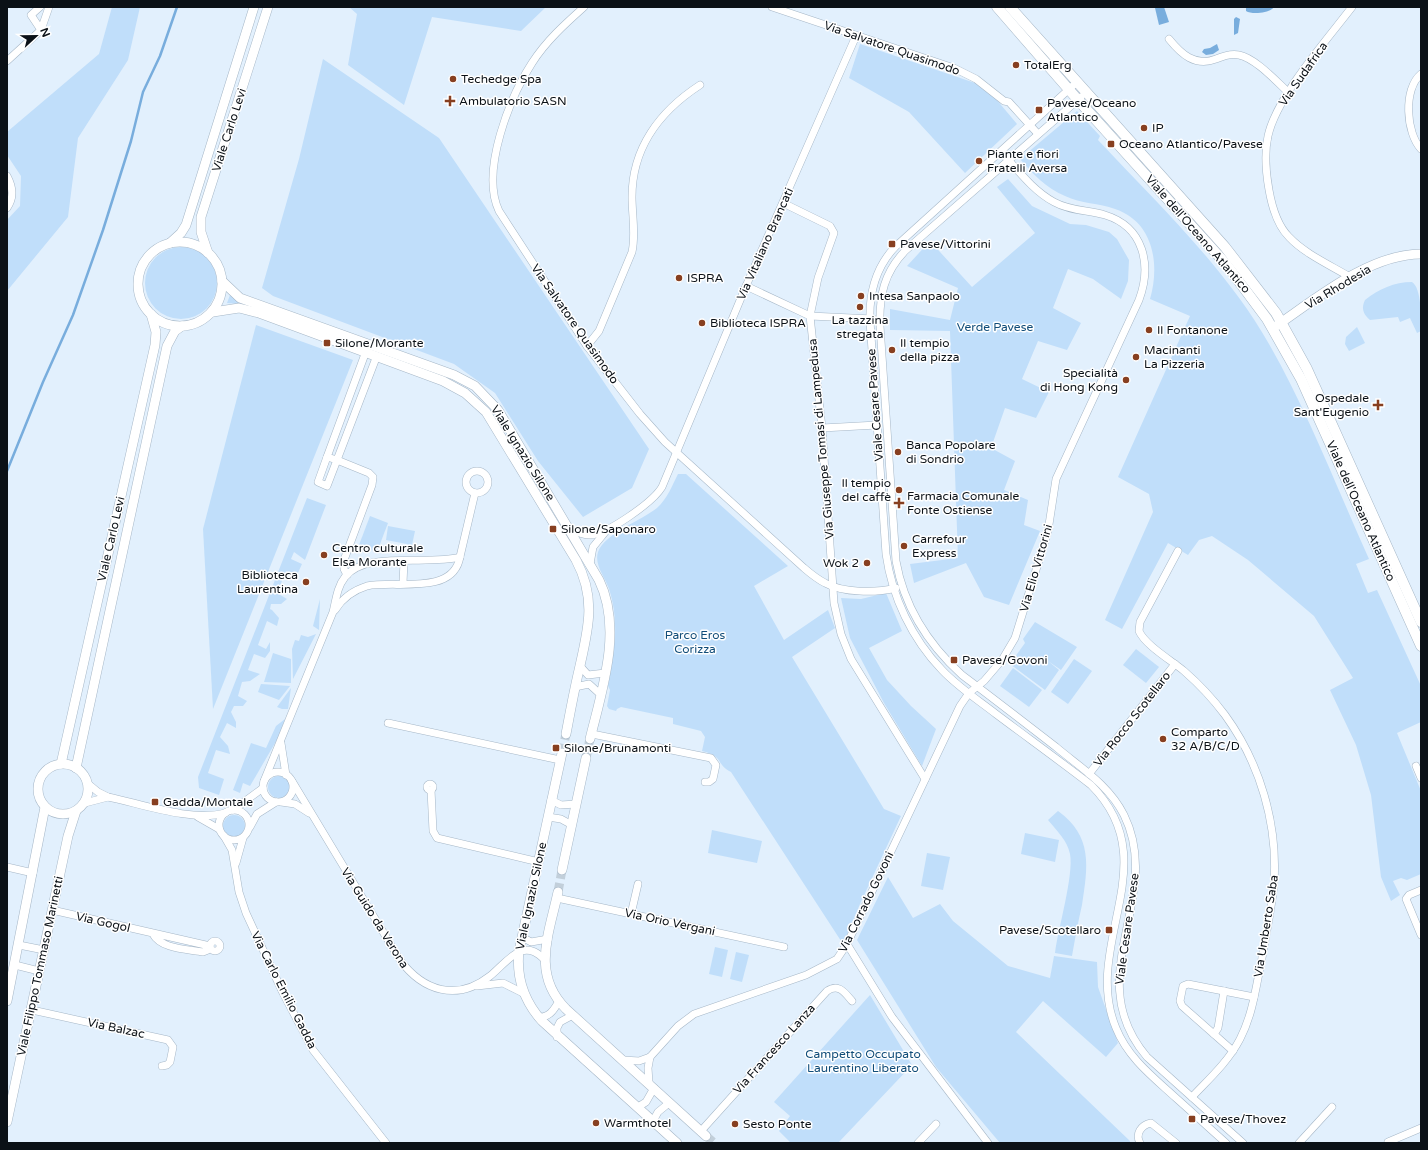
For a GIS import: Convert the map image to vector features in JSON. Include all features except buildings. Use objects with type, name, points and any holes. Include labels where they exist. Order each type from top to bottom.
[{"type":"main road","name":"Viale dell'Oceano Atlantico","points":[[997,7],[1069,90],[1226,264],[1277,325],[1421,646]]},
{"type":"main road","name":"Viale dell'Oceano Atlantico","points":[[1010,7],[1236,260],[1309,373],[1421,622]]},
{"type":"street","points":[[40,7],[31,15],[41,30]]},
{"type":"street","points":[[7,61],[41,30],[49,7]]},
{"type":"street","name":"Viale Carlo Levi","points":[[168,244],[181,233],[186,225],[254,7]]},
{"type":"street","name":"Viale Carlo Levi","points":[[208,252],[200,232],[201,217],[268,7]]},
{"type":"street","name":"Via Salvatore Quasimodo","points":[[584,7],[545,46],[532,63],[518,88],[495,159],[493,184],[495,202],[500,214],[587,346],[640,414],[677,452],[804,568],[822,582],[832,586],[859,590],[894,588],[902,586]]},
{"type":"street","name":"Via Salvatore Quasimodo","points":[[772,7],[928,59],[969,75],[987,86],[1004,101],[1009,102],[1038,134]]},
{"type":"street","name":"Via Sudafrica","points":[[1350,277],[1304,250],[1292,241],[1281,226],[1274,210],[1268,183],[1267,141],[1272,122],[1288,92],[1352,7]]},
{"type":"street","name":"Via Vitaliano Brancati","points":[[608,529],[654,498],[662,487],[746,286],[856,36]]},
{"type":"street","points":[[1169,39],[1185,55],[1198,62],[1208,62],[1233,54],[1244,56],[1288,92]]},
{"type":"street","points":[[1421,74],[1412,85],[1409,104],[1413,135],[1421,149]]},
{"type":"street","name":"Viale Cesare Pavese","points":[[1078,82],[888,255],[880,268],[872,288],[870,319],[876,425],[886,554],[894,588],[907,620],[928,654],[942,670],[969,693],[1079,776],[1103,797],[1116,819],[1122,837],[1125,865],[1122,892],[1109,959],[1107,985],[1108,1003],[1114,1023],[1124,1044],[1138,1063],[1226,1143]]},
{"type":"street","points":[[587,346],[599,331],[632,252],[632,184],[641,149],[656,123],[686,93],[700,84]]},
{"type":"street","name":"Viale Cesare Pavese","points":[[1086,92],[1008,160],[897,261],[888,274],[882,289],[880,319],[895,552],[902,586],[911,607],[927,636],[949,662],[977,686],[1102,784],[1113,797],[1128,825],[1136,862],[1119,970],[1120,1001],[1126,1023],[1137,1044],[1164,1073],[1243,1143]]},
{"type":"street","name":"Via Elio Vittorini","points":[[977,686],[1002,660],[1015,638],[1048,531],[1053,490],[1056,479],[1139,300],[1146,278],[1145,260],[1140,246],[1135,236],[1125,226],[1107,216],[1074,210],[1054,202],[1035,188],[1001,152]]},
{"type":"street","points":[[7,176],[11,185],[12,197],[7,208]]},
{"type":"street","name":"Via Giuseppe Tomasi di Lampedusa","points":[[783,203],[830,226],[834,231],[834,237],[818,278],[810,316],[822,428],[832,586],[839,627],[848,652],[863,680],[925,779]]},
{"type":"street","points":[[185,242],[198,246],[208,252],[218,265],[222,281],[219,300],[213,312],[200,321],[182,326],[171,325],[160,321],[151,314],[141,300],[139,291],[140,274],[143,266],[153,252],[168,244],[185,242]]},
{"type":"street","name":"Via Rhodesia","points":[[1277,325],[1366,268],[1392,258],[1421,254]]},
{"type":"street","name":"Viale Ignazio Silone","points":[[222,281],[240,298],[442,370],[475,386],[489,399],[503,418],[590,564],[602,587],[609,617],[610,639],[605,673],[591,736]]},
{"type":"street","points":[[746,286],[810,316],[880,319]]},
{"type":"street","name":"Viale Ignazio Silone","points":[[213,312],[239,308],[246,309],[365,354],[437,379],[456,388],[474,400],[491,419],[576,560],[585,578],[589,600],[589,617],[566,734]]},
{"type":"street","name":"Viale Carlo Levi","points":[[61,764],[155,345],[156,332],[151,314]]},
{"type":"street","name":"Viale Carlo Levi","points":[[76,768],[166,349],[171,337],[182,326]]},
{"type":"street","points":[[365,354],[318,482],[327,486],[376,358]]},
{"type":"street","points":[[822,428],[876,425]]},
{"type":"street","points":[[878,448],[888,447]]},
{"type":"street","points":[[327,457],[372,475],[373,482],[344,560],[344,569],[347,575]]},
{"type":"street","points":[[333,612],[347,597],[361,588],[373,585],[430,583],[446,578],[455,570],[460,558],[475,493]]},
{"type":"street","points":[[569,529],[592,535],[608,529]]},
{"type":"street","points":[[590,564],[593,547],[608,529]]},
{"type":"street","name":"Via Umberto Saba","points":[[1178,551],[1139,627],[1140,634],[1203,689],[1232,725],[1252,761],[1267,807],[1274,846],[1274,884],[1254,997],[1246,1026],[1233,1051],[1192,1097]]},
{"type":"street","points":[[278,802],[268,799],[264,784],[333,612],[339,589],[347,575],[356,568],[367,564],[404,561],[433,562],[460,558]]},
{"type":"street","points":[[403,584],[404,561]]},
{"type":"street","name":"Via Rocco Scotellaro","points":[[1089,774],[1175,664]]},
{"type":"street","points":[[580,666],[588,675],[605,673]]},
{"type":"street","points":[[575,687],[589,684],[600,694]]},
{"type":"street","points":[[969,693],[977,686]]},
{"type":"street","name":"Via Corrado Govoni","points":[[650,1057],[678,1026],[694,1014],[806,975],[837,959],[847,944],[960,706],[969,693]]},
{"type":"street","points":[[388,723],[561,756]]},
{"type":"street","points":[[591,736],[711,758],[716,763],[712,781],[705,782]]},
{"type":"street","points":[[196,816],[219,829],[224,836],[233,841],[243,838],[248,832],[257,814],[278,802],[286,800],[291,794],[292,781],[286,774],[281,743]]},
{"type":"street","name":"Viale Ignazio Silone","points":[[561,756],[522,937],[519,970],[525,994],[530,1006],[538,1017],[557,1037],[677,1143]]},
{"type":"street","name":"Viale Ignazio Silone","points":[[562,870],[586,758]]},
{"type":"street","points":[[88,783],[88,793],[84,803],[76,811],[60,815],[45,807],[38,792],[40,780],[48,769],[61,764],[69,764],[84,775],[88,783],[98,792],[108,797],[196,816],[215,816],[234,810],[264,784],[274,773],[286,774]]},
{"type":"street","points":[[1416,766],[1421,778]]},
{"type":"street","name":"Via Guido da Verona","points":[[292,781],[400,960],[413,976],[425,984],[441,990],[471,987],[487,978],[520,951]]},
{"type":"street","points":[[431,790],[433,831],[437,838],[539,862]]},
{"type":"street","points":[[84,803],[108,797]]},
{"type":"street","points":[[551,800],[561,805],[576,804]]},
{"type":"street","name":"Via Guido da Verona","points":[[278,802],[295,804],[313,816]]},
{"type":"street","name":"Viale Filippo Tommaso Marinetti","points":[[7,1001],[45,807]]},
{"type":"street","points":[[234,810],[240,811],[247,816],[250,827]]},
{"type":"street","name":"Viale Filippo Tommaso Marinetti","points":[[7,1122],[11,1086],[32,1010],[68,836],[76,811]]},
{"type":"street","points":[[219,829],[219,821],[225,813]]},
{"type":"street","points":[[548,817],[561,819],[572,825]]},
{"type":"street","name":"Via Carlo Emilio Gadda","points":[[224,836],[230,846],[235,864],[239,892],[255,936],[313,1050],[386,1143]]},
{"type":"street","name":"Via Carlo Emilio Gadda","points":[[235,864],[243,838]]},
{"type":"street","points":[[7,867],[33,873]]},
{"type":"street","points":[[631,914],[638,884]]},
{"type":"street","points":[[1421,890],[1409,895],[1406,899],[1421,935]]},
{"type":"street","points":[[1122,892],[1132,895]]},
{"type":"street","name":"Viale Ignazio Silone","points":[[557,895],[545,960],[548,980],[559,1001],[704,1134]]},
{"type":"street","name":"Via Orio Vergani","points":[[557,895],[631,914],[784,947]]},
{"type":"street","name":"Via Gogol","points":[[52,910],[153,934],[158,941],[164,944],[203,952],[207,951],[210,946]]},
{"type":"street","points":[[522,937],[531,942],[548,939]]},
{"type":"street","points":[[847,944],[874,990],[897,1023],[988,1143]]},
{"type":"street","points":[[19,945],[44,950]]},
{"type":"street","points":[[520,951],[532,950],[540,954],[545,960]]},
{"type":"street","points":[[15,965],[39,971]]},
{"type":"street","points":[[471,987],[503,983],[525,994]]},
{"type":"street","points":[[1233,1051],[1183,1008],[1180,1003],[1180,997],[1184,986],[1187,984],[1254,997]]},
{"type":"street","name":"Via Francesco Lanza","points":[[704,1134],[827,991],[834,988],[840,989],[852,1001]]},
{"type":"street","points":[[1214,1034],[1218,1028],[1224,991]]},
{"type":"street","points":[[538,1017],[545,1016],[550,1013],[559,1001]]},
{"type":"street","name":"Via Balzac","points":[[32,1010],[166,1039],[172,1043],[173,1049],[170,1063],[167,1066],[162,1066]]},
{"type":"street","points":[[557,1037],[557,1028],[560,1022],[573,1015]]},
{"type":"street","points":[[623,1060],[639,1061],[650,1057]]},
{"type":"street","points":[[638,1107],[646,1102],[652,1086],[648,1068],[650,1057]]},
{"type":"street","points":[[1158,1082],[1164,1073]]},
{"type":"street","points":[[653,1121],[658,1112],[669,1103]]},
{"type":"street","points":[[1299,1143],[1332,1106]]},
{"type":"street","points":[[1140,1143],[1138,1138],[1139,1132],[1142,1127],[1151,1123],[1176,1143]]},
{"type":"street","points":[[918,1143],[936,1124]]},
{"type":"street","points":[[1388,1142],[1421,1128]]},
{"type":"green space","points":[[112,7],[140,7],[128,60],[78,138],[68,217],[7,291],[7,220],[20,206],[21,176],[7,155],[7,132],[99,54]]},
{"type":"green space","points":[[349,7],[546,7],[521,31],[432,17],[404,105],[348,65],[357,14]]},
{"type":"green space","points":[[860,44],[975,83],[996,99],[1017,124],[965,173],[909,112],[849,78]]},
{"type":"green space","points":[[323,59],[439,138],[649,449],[632,488],[583,517],[538,461],[495,393],[454,364],[273,296],[262,288],[299,159]]},
{"type":"green space","points":[[1077,111],[1100,136],[1098,140],[1167,212],[1212,263],[1252,316],[1269,344],[1309,422],[1369,559],[1356,564],[1368,593],[1377,590],[1421,686],[1421,722],[1397,733],[1421,791],[1421,874],[1407,880],[1401,878],[1393,881],[1400,895],[1391,901],[1381,877],[1371,795],[1356,745],[1330,690],[1353,678],[1314,616],[1248,560],[1212,536],[1199,540],[1188,555],[1168,543],[1122,629],[1105,620],[1153,512],[1149,494],[1118,477],[1190,316],[1150,299],[1153,286],[1154,259],[1146,234],[1138,224],[1128,215],[1115,209],[1077,201],[1058,193],[1040,180],[1020,159]]},
{"type":"green space","name":"Verde Pavese","points":[[1008,179],[1032,206],[1070,224],[1086,225],[1109,232],[1117,239],[1129,260],[1128,281],[1121,299],[1093,279],[1068,269],[1053,308],[1081,323],[1067,350],[1038,341],[1022,379],[1049,392],[1036,418],[1005,408],[991,448],[1015,461],[1004,490],[1028,500],[1024,525],[1040,531],[1009,605],[984,597],[966,563],[914,583],[910,564],[958,558],[950,331],[890,330],[890,309],[950,320],[958,288],[907,266],[930,241],[972,287],[1035,233],[997,187]]},
{"type":"green space","points":[[181,247],[201,253],[211,263],[217,283],[211,303],[201,313],[181,319],[161,313],[151,303],[145,283],[151,263],[161,253]]},
{"type":"green space","points":[[1412,282],[1418,291],[1421,312],[1421,331],[1417,333],[1410,318],[1400,322],[1398,317],[1370,320],[1363,311],[1365,300],[1381,289],[1399,283]]},
{"type":"green space","points":[[230,295],[258,309],[240,304],[227,303]]},
{"type":"green space","points":[[256,325],[353,360],[213,709],[203,529]]},
{"type":"green space","points":[[1357,327],[1365,343],[1349,351],[1345,344],[1346,337]]},
{"type":"green space","name":"Parco Eros Corizza","points":[[678,474],[686,474],[788,566],[754,586],[784,640],[828,610],[835,628],[792,657],[884,809],[901,816],[843,944],[731,772],[723,766],[714,755],[702,751],[705,737],[701,731],[673,724],[673,718],[621,707],[616,711],[609,709],[607,706],[610,690],[608,686],[614,649],[615,625],[609,589],[597,562],[598,552],[602,545],[615,533],[657,508],[671,488]]},
{"type":"green space","points":[[307,498],[326,505],[305,560],[294,552],[291,559],[302,564],[297,575],[286,571],[277,593],[287,599],[281,604],[271,604],[270,609],[279,618],[277,626],[267,621],[258,645],[266,649],[270,642],[270,651],[265,658],[254,654],[248,670],[260,674],[250,681],[242,682],[238,696],[247,701],[243,706],[234,706],[231,712],[236,722],[236,728],[227,723],[220,737],[228,746],[230,754],[216,750],[208,773],[224,779],[219,795],[199,788],[198,777]]},
{"type":"green space","points":[[370,516],[388,523],[377,552],[359,545]]},
{"type":"green space","points":[[388,526],[415,531],[412,545],[386,540]]},
{"type":"green space","points":[[886,593],[902,631],[869,648],[887,680],[911,706],[936,729],[922,766],[884,703],[850,638],[841,598],[861,599]]},
{"type":"green space","points":[[320,599],[319,630],[313,626]]},
{"type":"green space","points":[[1035,622],[1077,647],[1061,670],[1048,661],[1059,670],[1045,690],[1010,664],[1025,643],[1023,639]]},
{"type":"green space","points":[[316,634],[293,679],[292,649],[295,640],[299,641],[301,635],[308,637]]},
{"type":"green space","points":[[1136,649],[1159,667],[1146,683],[1123,665]]},
{"type":"green space","points":[[273,653],[291,659],[291,683],[264,682]]},
{"type":"green space","points":[[1074,659],[1092,671],[1068,704],[1051,692]]},
{"type":"green space","points":[[1013,668],[1042,690],[1029,707],[1000,686]]},
{"type":"green space","points":[[261,684],[290,686],[279,700],[258,692]]},
{"type":"green space","points":[[291,688],[288,709],[277,707]]},
{"type":"green space","points":[[285,719],[278,738],[250,786],[243,783],[240,793],[233,790],[251,743],[266,748],[276,726]]},
{"type":"green space","points":[[279,776],[287,779],[290,787],[287,795],[279,798],[271,795],[268,787],[271,779]]},
{"type":"green space","points":[[1058,811],[1077,831],[1083,842],[1085,853],[1086,878],[1072,956],[1055,953],[1068,888],[1071,863],[1067,844],[1048,820]]},
{"type":"green space","points":[[234,815],[242,818],[245,826],[242,834],[234,837],[226,834],[223,826],[226,818]]},
{"type":"green space","points":[[712,830],[762,841],[757,863],[708,853]]},
{"type":"green space","points":[[1025,833],[1059,840],[1055,862],[1021,854]]},
{"type":"green space","points":[[927,853],[950,857],[943,890],[921,886]]},
{"type":"green space","points":[[888,877],[913,918],[940,904],[953,921],[1008,966],[1050,978],[1054,956],[1097,962],[1098,987],[1118,1043],[1106,1057],[1043,1001],[1016,1032],[1130,1141],[1130,1143],[1000,1143],[936,1067],[857,940]]},
{"type":"green space","points":[[715,947],[728,950],[722,977],[709,974]]},
{"type":"green space","points":[[736,952],[749,955],[742,982],[730,979]]},
{"type":"green space","name":"Campetto Occupato Laurentino Liberato","points":[[870,995],[912,1065],[838,1143],[791,1143],[779,1131],[790,1116],[774,1102]]},
{"type":"water","points":[[1164,7],[1169,22],[1159,25],[1155,8]]},
{"type":"water","points":[[1246,7],[1274,7],[1269,11],[1256,13],[1246,11]]},
{"type":"water","points":[[1236,17],[1240,19],[1238,33],[1234,35],[1234,19]]},
{"type":"water","points":[[1217,44],[1219,50],[1213,54],[1206,55],[1202,52],[1204,49],[1210,48]]},
{"type":"waterway","points":[[7,471],[43,382],[73,315],[103,230],[131,141],[143,92],[160,56],[177,7]]},
{"type":"tunnel","points":[[562,753],[566,734]]},
{"type":"tunnel","points":[[586,758],[590,739]]},
{"type":"tunnel","points":[[558,892],[562,870]]},
{"type":"tunnel","points":[[706,1136],[714,1143]]},
{"type":"place","name":"TotalErg","points":[[1016,65]]},
{"type":"place","name":"Techedge Spa","points":[[453,79]]},
{"type":"place","name":"Ambulatorio SASN","points":[[450,101]]},
{"type":"place","name":"Pavese/Oceano Atlantico","points":[[1039,110]]},
{"type":"place","name":"IP","points":[[1144,128]]},
{"type":"place","name":"Oceano Atlantico/Pavese","points":[[1111,144]]},
{"type":"place","name":"Piante e fiori Fratelli Aversa","points":[[979,161]]},
{"type":"place","name":"Pavese/Vittorini","points":[[892,244]]},
{"type":"place","name":"ISPRA","points":[[679,278]]},
{"type":"place","name":"Intesa Sanpaolo","points":[[861,296]]},
{"type":"place","name":"La tazzina stregata","points":[[860,307]]},
{"type":"place","name":"Biblioteca ISPRA","points":[[702,323]]},
{"type":"place","name":"Il Fontanone","points":[[1149,330]]},
{"type":"place","name":"Silone/Morante","points":[[327,343]]},
{"type":"place","name":"Il tempio della pizza","points":[[892,350]]},
{"type":"place","name":"Macinanti La Pizzeria","points":[[1136,357]]},
{"type":"place","name":"Specialità di Hong Kong","points":[[1126,380]]},
{"type":"place","name":"Ospedale Sant'Eugenio","points":[[1378,405]]},
{"type":"place","name":"Banca Popolare di Sondrio","points":[[898,452]]},
{"type":"place","name":"Il tempio del caffè","points":[[899,490]]},
{"type":"place","name":"Farmacia Comunale Fonte Ostiense","points":[[899,503]]},
{"type":"place","name":"Silone/Saponaro","points":[[553,529]]},
{"type":"place","name":"Carrefour Express","points":[[904,546]]},
{"type":"place","name":"Centro culturale Elsa Morante","points":[[324,555]]},
{"type":"place","name":"Wok 2","points":[[867,563]]},
{"type":"place","name":"Biblioteca Laurentina","points":[[306,582]]},
{"type":"place","name":"Pavese/Govoni","points":[[954,660]]},
{"type":"place","name":"Comparto 32 A/B/C/D","points":[[1163,739]]},
{"type":"place","name":"Silone/Brunamonti","points":[[556,748]]},
{"type":"place","name":"Gadda/Montale","points":[[155,802]]},
{"type":"place","name":"Pavese/Scotellaro","points":[[1109,930]]},
{"type":"place","name":"Pavese/Thovez","points":[[1192,1119]]},
{"type":"place","name":"Warmthotel","points":[[596,1123]]},
{"type":"place","name":"Sesto Ponte","points":[[735,1124]]}]
